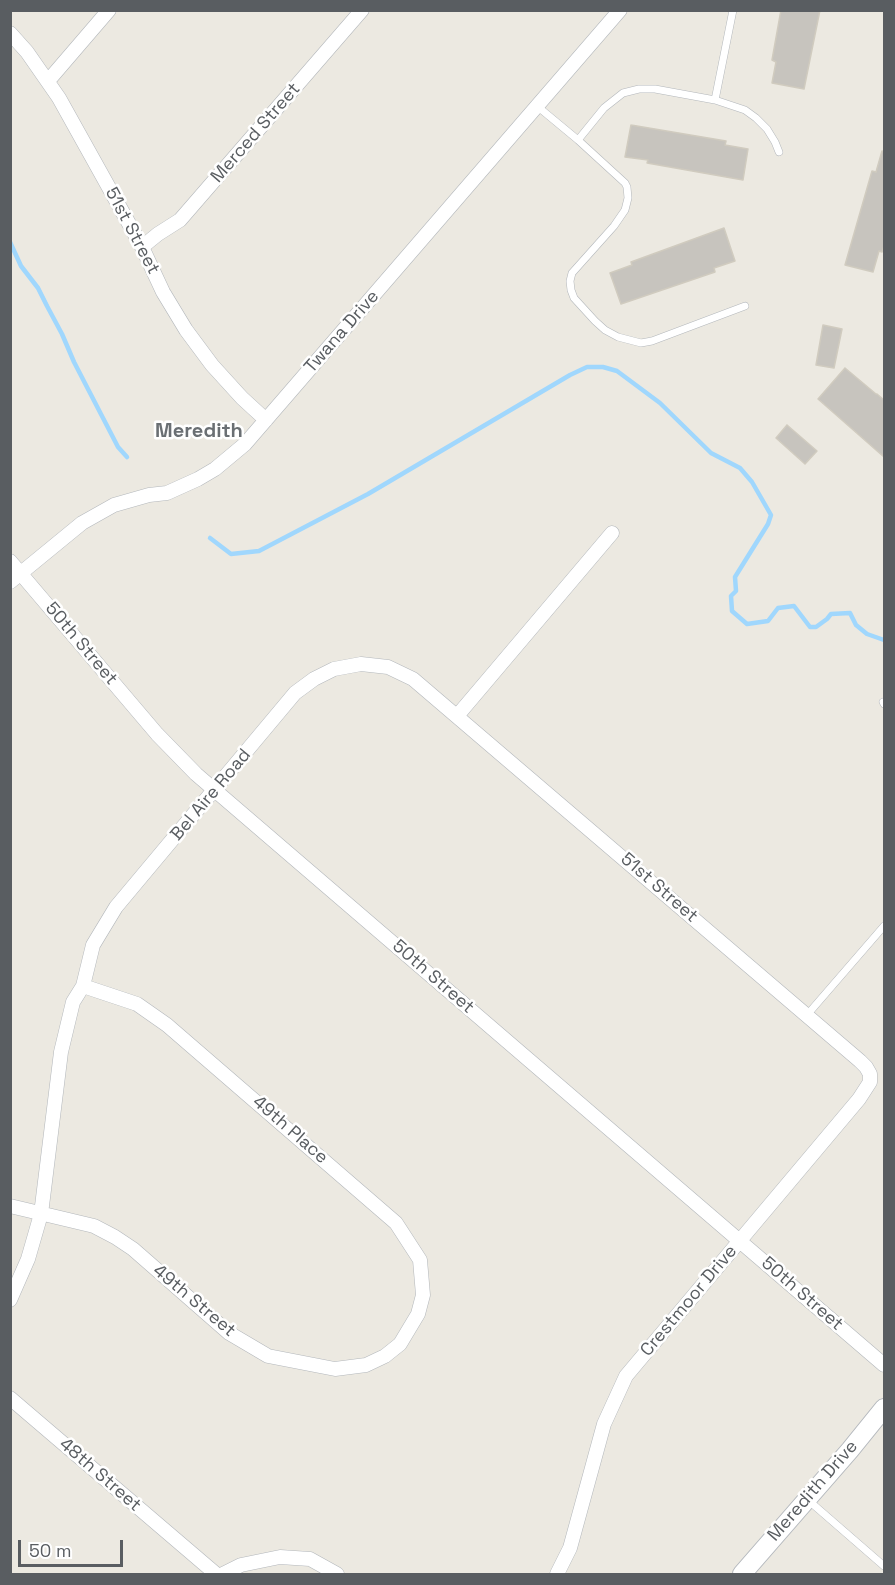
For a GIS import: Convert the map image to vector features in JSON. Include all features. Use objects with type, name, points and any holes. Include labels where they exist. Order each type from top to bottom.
[{"type":"main road","name":"Meredith Drive","points":[[742,1575],[885,1408]]},
{"type":"street","points":[[48,81],[109,10]]},
{"type":"street","name":"Merced Street","points":[[142,247],[180,220],[362,10]]},
{"type":"street","name":"Twana Drive","points":[[16,578],[82,523],[114,505],[149,495],[167,493],[198,479],[215,469],[245,444],[620,10]]},
{"type":"street","name":"51st Street","points":[[10,33],[27,52],[59,98],[142,247],[163,292],[186,330],[212,365],[266,420]]},
{"type":"street","points":[[457,716],[612,532]]},
{"type":"street","name":"50th Street","points":[[10,561],[16,578],[196,774],[885,1365]]},
{"type":"street","name":"Bel Aire Road","points":[[10,1300],[28,1259],[41,1214],[61,1052],[73,1002],[83,986],[93,945],[116,907],[295,693],[314,679],[334,669],[361,664],[388,667],[413,679],[457,716]]},
{"type":"street","name":"51st Street","points":[[457,716],[860,1061]]},
{"type":"street","name":"49th Place","points":[[83,986],[137,1004],[167,1025],[396,1222],[420,1260],[423,1295],[418,1314],[411,1327]]},
{"type":"street","name":"Crestmoor Drive","points":[[557,1575],[570,1548],[604,1424],[626,1376],[865,1091],[870,1082],[870,1074],[860,1061]]},
{"type":"street","name":"49th Street","points":[[10,1206],[94,1226],[116,1237],[229,1333],[268,1356],[335,1369],[366,1365],[385,1356],[400,1344],[411,1327]]},
{"type":"street","name":"48th Street","points":[[10,1398],[216,1575]]},
{"type":"street","points":[[223,1575],[241,1565],[280,1557],[310,1559],[337,1575]]},
{"type":"lane","points":[[715,100],[733,10]]},
{"type":"lane","points":[[578,140],[604,108],[623,93],[639,89],[654,89],[715,100],[745,110],[767,129],[779,152]]},
{"type":"lane","points":[[537,106],[625,183],[628,198],[625,210],[614,226],[572,273],[570,281],[574,298],[595,321],[618,337],[641,343],[652,341],[745,306]]},
{"type":"lane","points":[[807,1015],[885,926]]},
{"type":"lane","points":[[807,1499],[885,1566]]},
{"type":"building","points":[[781,10],[820,10],[804,89],[772,83],[776,62],[772,60]]},
{"type":"building","points":[[631,125],[726,141],[725,145],[748,149],[743,180],[625,157]]},
{"type":"building","points":[[882,151],[884,152],[884,246],[882,252],[879,251],[873,272],[845,265],[872,171],[876,172]]},
{"type":"building","points":[[724,228],[735,261],[714,268],[715,272],[621,304],[610,273],[632,265],[631,262]]},
{"type":"building","points":[[823,325],[842,329],[834,368],[816,365]]},
{"type":"building","points":[[845,368],[884,400],[884,457],[818,399]]},
{"type":"building","points":[[787,425],[817,451],[805,464],[776,438]]},
{"type":"waterway","points":[[10,242],[21,266],[38,288],[118,447],[127,457]]},
{"type":"waterway","points":[[210,538],[231,554],[259,551],[368,494],[570,375],[587,367],[603,367],[617,371],[660,403],[711,453],[740,468],[752,482],[771,515],[768,524],[735,577],[736,591],[731,596],[732,611],[747,624],[768,621],[778,608],[794,606],[810,627],[816,627],[831,614],[850,613],[856,625],[867,634],[884,640]]},
{"type":"district","name":"Meredith","points":[[199,432]]}]
